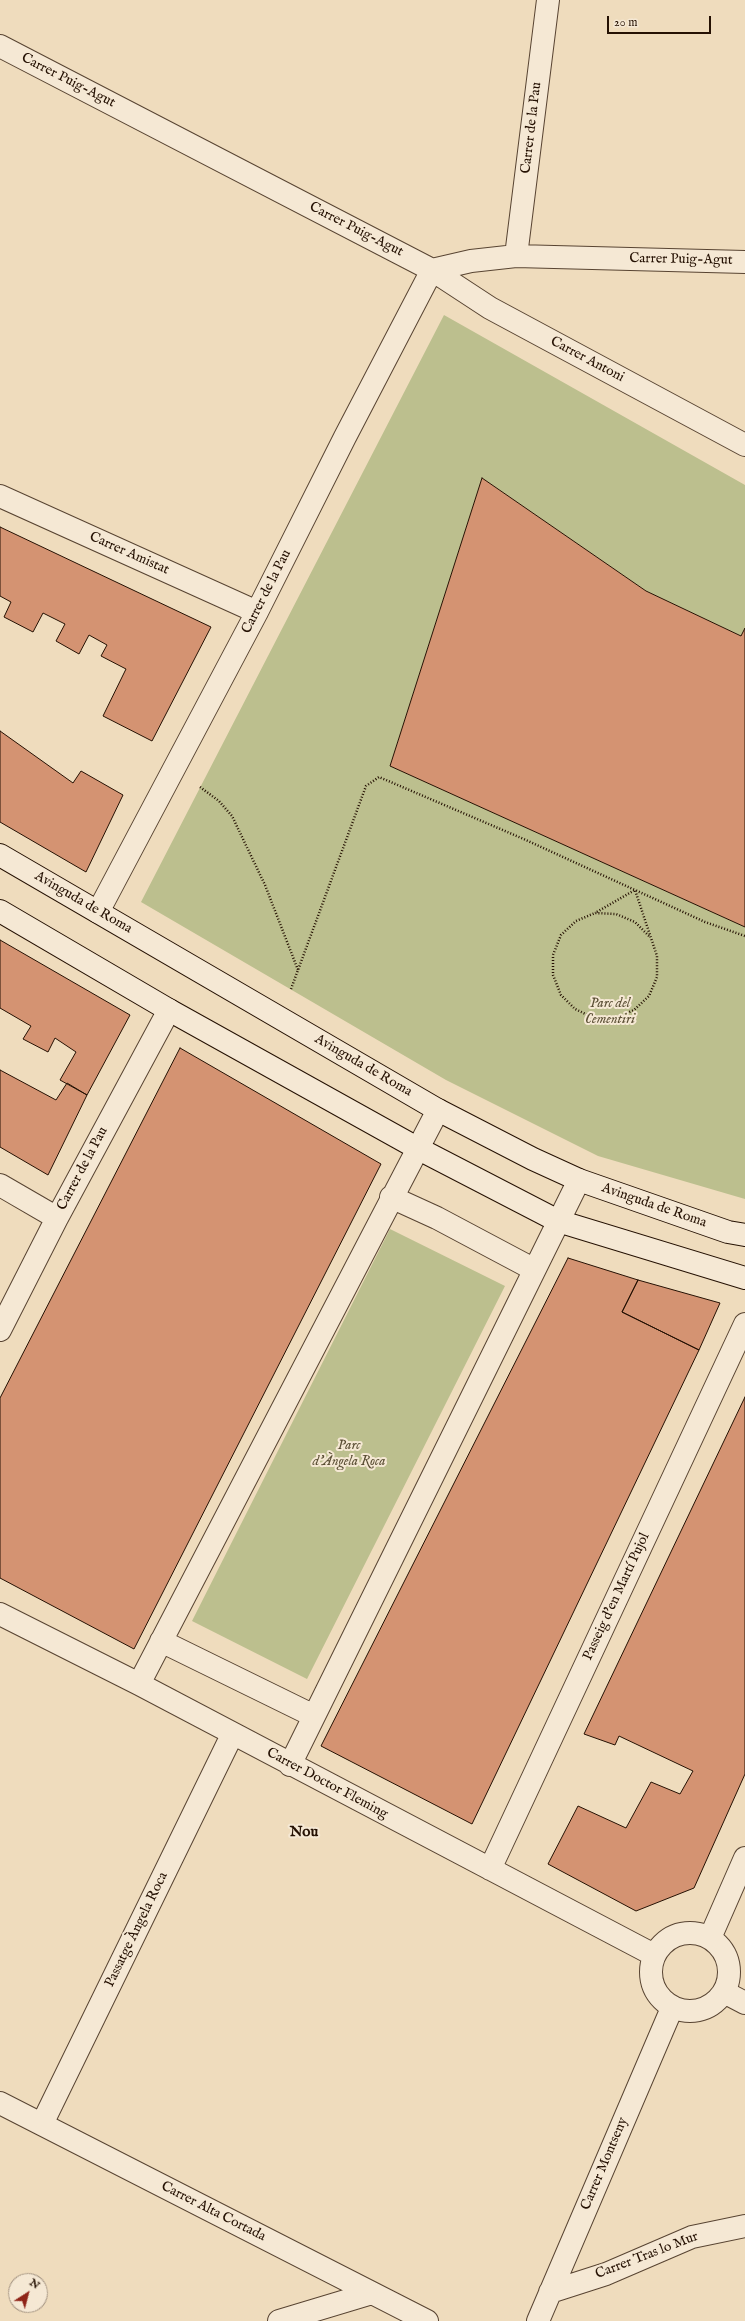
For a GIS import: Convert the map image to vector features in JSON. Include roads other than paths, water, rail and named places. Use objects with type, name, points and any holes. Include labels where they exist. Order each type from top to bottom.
[{"type":"street","name":"Carrer de la Pau","points":[[516,256],[548,0]]},
{"type":"street","name":"Carrer Puig-Agut","points":[[0,46],[432,270],[471,261],[516,256],[745,262]]},
{"type":"street","name":"Carrer de la Pau","points":[[98,912],[257,612],[345,437],[432,270]]},
{"type":"street","name":"Carrer Antoni","points":[[432,270],[490,308],[745,445]]},
{"type":"street","name":"Carrer Amistat","points":[[0,496],[257,612]]},
{"type":"street","name":"Avinguda de Roma","points":[[0,855],[438,1110],[579,1180],[728,1232],[745,1235]]},
{"type":"street","points":[[0,911],[169,1010],[417,1148],[558,1221],[745,1278]]},
{"type":"street","name":"Carrer de la Pau","points":[[0,1330],[57,1218],[169,1010]]},
{"type":"street","points":[[139,1684],[438,1110]]},
{"type":"street","points":[[290,1765],[533,1269],[579,1180]]},
{"type":"street","points":[[0,1185],[57,1218]]},
{"type":"street","points":[[391,1198],[436,1218],[533,1269]]},
{"type":"street","name":"Passeig d'en Martí Pujol","points":[[490,1869],[745,1324]]},
{"type":"street","name":"Carrer Doctor Fleming","points":[[0,1614],[139,1684],[232,1735],[654,1955]]},
{"type":"street","points":[[162,1641],[314,1716]]},
{"type":"street","name":"Passatge Àngela Roca","points":[[42,2124],[232,1735]]},
{"type":"street","points":[[710,1938],[745,1858]]},
{"type":"street","points":[[684,1934],[697,1934],[710,1938],[719,1947],[726,1958],[729,1971],[724,1992],[712,2005],[700,2010],[690,2012],[672,2008],[656,1992],[652,1980],[651,1967],[654,1955],[662,1945],[672,1937],[684,1934]]},
{"type":"street","points":[[724,1992],[745,2003]]},
{"type":"street","name":"Carrer Montseny","points":[[538,2321],[672,2008]]},
{"type":"street","name":"Carrer Alta Cortada","points":[[0,2103],[427,2321]]},
{"type":"street","name":"Carrer Tras lo Mur","points":[[550,2292],[606,2274],[692,2237],[745,2226]]},
{"type":"street","points":[[279,2321],[372,2293]]},
{"type":"district","name":"Nou","points":[[304,1833]]},
{"type":"park label","name":"Parc del Cementiri","points":[[610,1012]]},
{"type":"park label","name":"Parc d'Àngela Roca","points":[[349,1454]]}]
